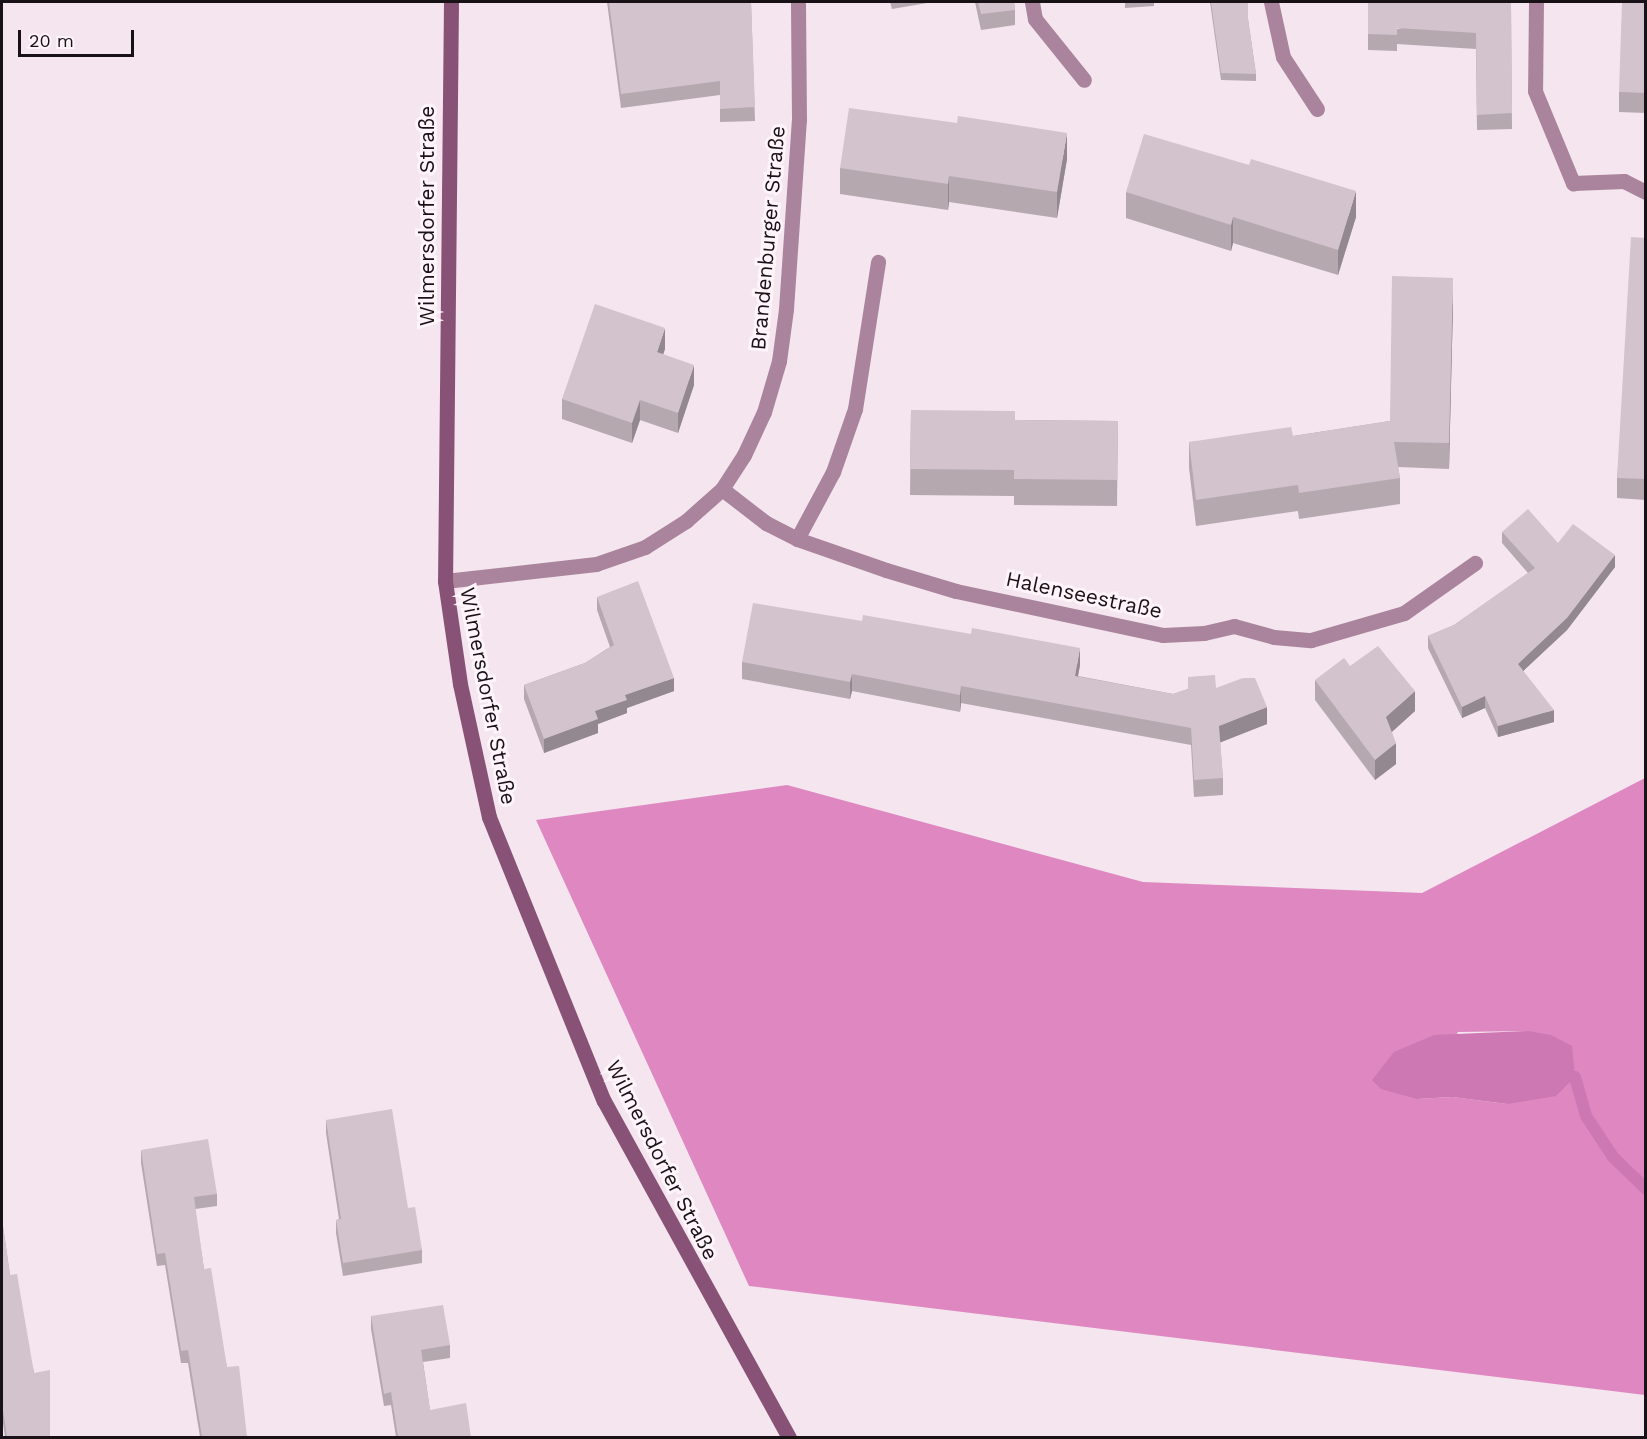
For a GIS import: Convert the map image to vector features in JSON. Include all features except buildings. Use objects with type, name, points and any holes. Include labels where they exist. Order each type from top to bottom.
[{"type":"street","name":"Wilmersdorfer Straße","points":[[451,2],[445,581],[460,684],[493,828],[604,1101],[789,1437]]},
{"type":"street","name":"Brandenburger Straße","points":[[445,581],[596,564],[645,547],[686,520],[722,489],[764,412],[779,361],[799,120],[798,2]]},
{"type":"street","points":[[1032,2],[1035,19],[1084,80]]},
{"type":"street","points":[[1271,2],[1283,57],[1317,109]]},
{"type":"street","points":[[1536,2],[1535,91],[1573,183],[1624,181],[1646,192]]},
{"type":"street","points":[[797,539],[833,472],[855,409],[878,262]]},
{"type":"street","name":"Halenseestraße","points":[[722,489],[766,523],[797,539],[956,591],[1163,635],[1204,633],[1234,626],[1274,637],[1311,640],[1404,613],[1475,562]]},
{"type":"shaded area","points":[[1645,778],[1645,1395],[749,1286],[536,820],[787,785],[1143,882],[1422,893]],"holes":[[[1528,1031],[1507,1104],[1452,1097],[1417,1099],[1458,1032]]]},
{"type":"shaded area","points":[[1528,1031],[1551,1035],[1572,1046],[1575,1077],[1556,1096],[1507,1104],[1452,1097],[1417,1099],[1381,1089],[1372,1080],[1394,1052],[1434,1035]]},
{"type":"waterway","points":[[1575,1077],[1586,1116],[1613,1157],[1646,1189]]}]
